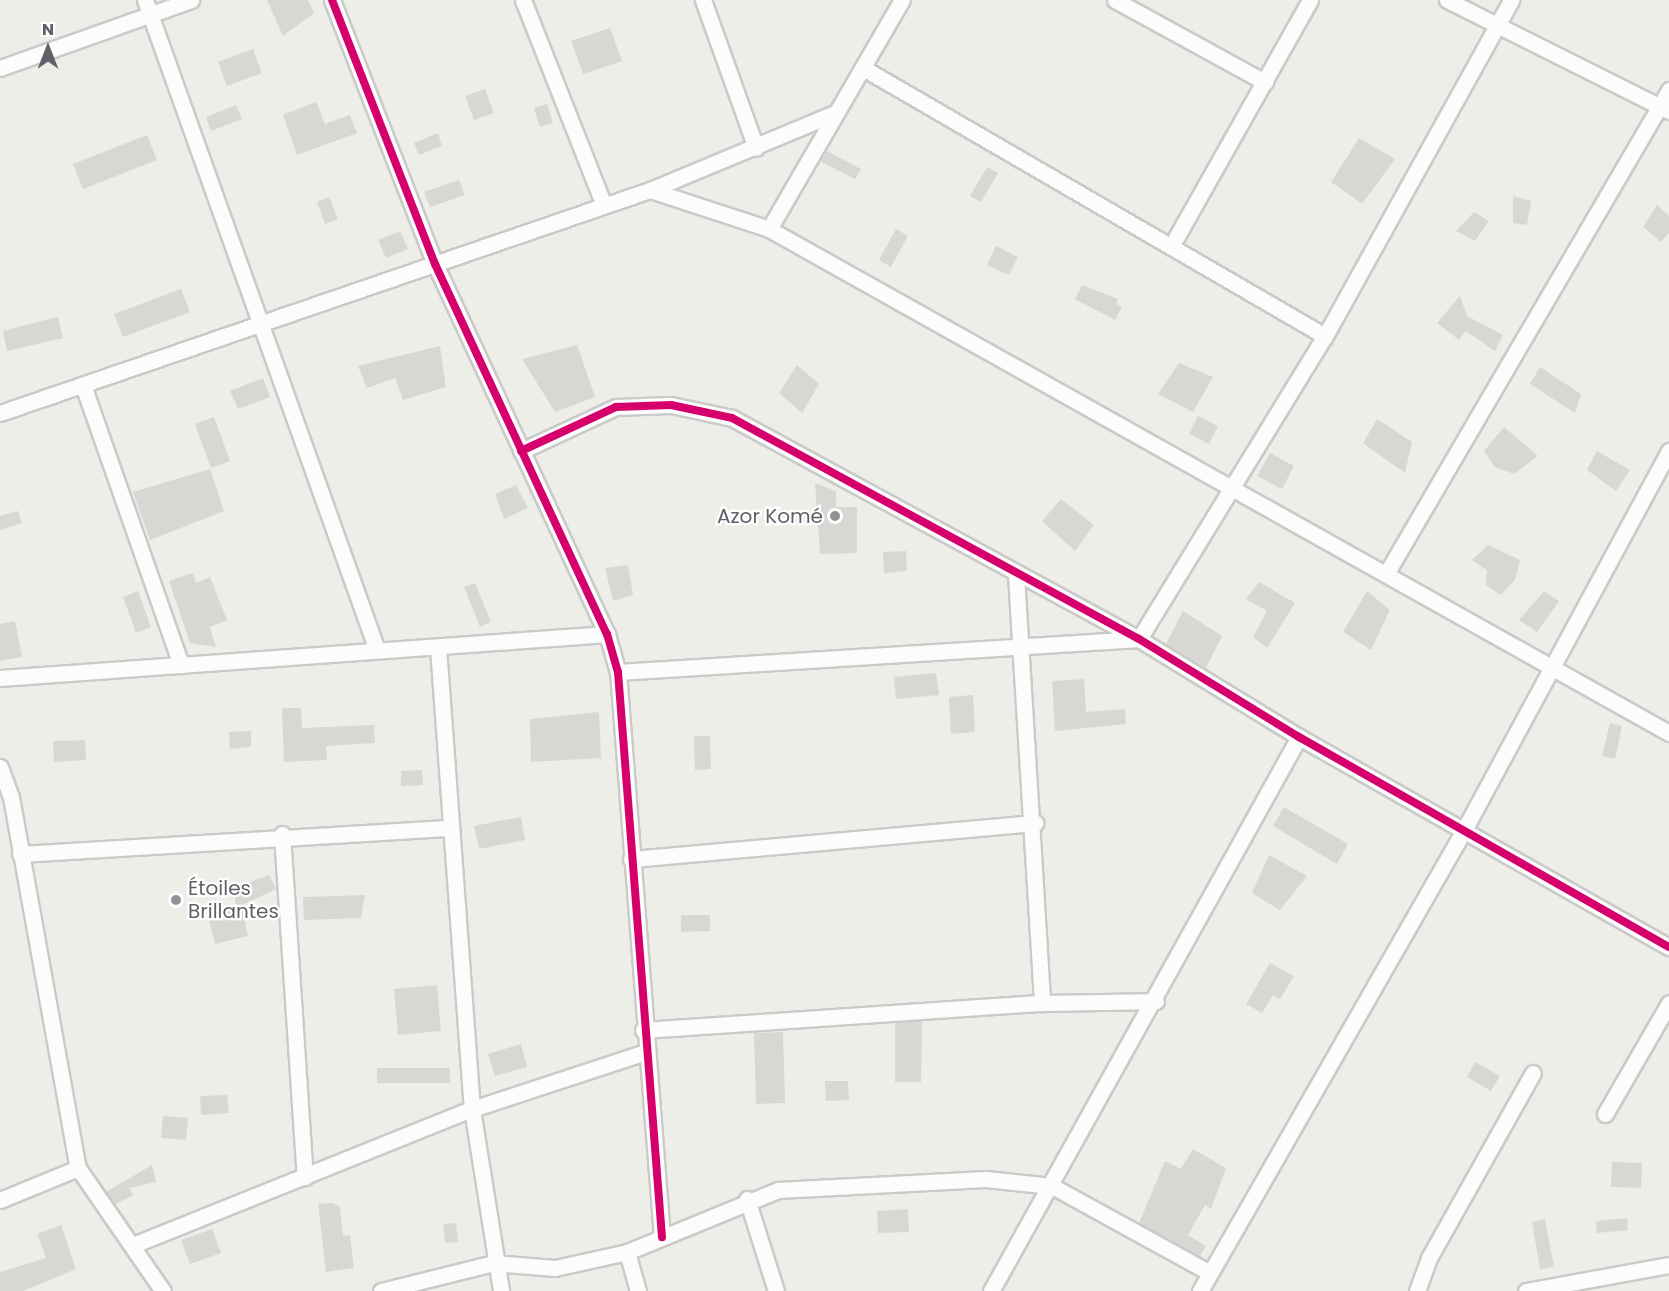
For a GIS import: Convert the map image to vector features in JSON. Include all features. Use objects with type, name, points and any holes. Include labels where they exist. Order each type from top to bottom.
[{"type":"street","points":[[0,68],[148,7],[190,0]]},
{"type":"street","points":[[332,0],[435,264],[607,634],[618,672],[643,1030],[662,1237]]},
{"type":"street","points":[[523,0],[604,206]]},
{"type":"street","points":[[703,0],[756,148]]},
{"type":"street","points":[[769,229],[902,0]]},
{"type":"street","points":[[1115,0],[1265,82]]},
{"type":"street","points":[[1172,245],[1310,0]]},
{"type":"street","points":[[1447,0],[1496,29],[1664,109]]},
{"type":"street","points":[[1139,639],[1325,336],[1511,0]]},
{"type":"street","points":[[148,7],[376,650]]},
{"type":"street","points":[[863,68],[1172,245],[1325,336]]},
{"type":"street","points":[[1386,574],[1664,109],[1669,90]]},
{"type":"street","points":[[0,413],[650,190],[756,148],[835,113]]},
{"type":"street","points":[[650,190],[769,229],[1235,486],[1669,733]]},
{"type":"street","points":[[83,385],[181,665]]},
{"type":"street","points":[[521,452],[616,406],[702,408],[732,418],[1016,575],[1139,639],[1299,737],[1669,947]]},
{"type":"street","points":[[1200,1291],[1464,830],[1669,451]]},
{"type":"street","points":[[1016,575],[1035,823],[1042,1003]]},
{"type":"street","points":[[0,678],[607,634]]},
{"type":"street","points":[[618,672],[1139,639]]},
{"type":"street","points":[[438,647],[472,1109],[493,1263],[501,1291]]},
{"type":"street","points":[[991,1291],[1156,1001],[1299,737]]},
{"type":"street","points":[[0,767],[5,799],[20,854],[78,1168],[163,1291]]},
{"type":"street","points":[[631,859],[1035,823]]},
{"type":"street","points":[[20,854],[282,834],[451,828]]},
{"type":"street","points":[[282,834],[305,1177]]},
{"type":"street","points":[[643,1030],[1042,1003],[1156,1001]]},
{"type":"street","points":[[1605,1114],[1669,1003]]},
{"type":"street","points":[[133,1245],[472,1109],[645,1052]]},
{"type":"street","points":[[1418,1291],[1429,1258],[1533,1074]]},
{"type":"street","points":[[0,1200],[78,1168]]},
{"type":"street","points":[[381,1291],[493,1263],[555,1268],[627,1252],[747,1199],[814,1187],[986,1179],[1052,1186],[1210,1273]]},
{"type":"street","points":[[747,1199],[776,1291]]},
{"type":"street","points":[[627,1252],[638,1291]]},
{"type":"street","points":[[1526,1291],[1669,1265]]},
{"type":"street","points":[[1605,1276],[1611,1291]]},
{"type":"building","points":[[267,0],[308,0],[314,13],[283,36]]},
{"type":"building","points":[[610,28],[622,61],[583,74],[571,41]]},
{"type":"building","points":[[253,49],[262,73],[227,86],[218,62]]},
{"type":"building","points":[[485,89],[494,113],[474,120],[465,96]]},
{"type":"building","points":[[316,102],[325,124],[350,115],[357,133],[297,155],[283,115]]},
{"type":"building","points":[[547,104],[553,123],[540,127],[534,108]]},
{"type":"building","points":[[236,105],[242,119],[211,131],[206,117]]},
{"type":"building","points":[[438,133],[442,146],[419,155],[414,143]]},
{"type":"building","points":[[147,135],[157,160],[83,189],[73,164]]},
{"type":"building","points":[[1359,138],[1395,159],[1362,204],[1331,182]]},
{"type":"building","points":[[827,151],[861,169],[855,179],[821,162]]},
{"type":"building","points":[[987,167],[998,173],[981,202],[970,196]]},
{"type":"building","points":[[459,180],[465,195],[430,207],[424,192]]},
{"type":"building","points":[[1513,196],[1531,201],[1527,225],[1513,223]]},
{"type":"building","points":[[329,197],[338,219],[325,224],[317,202]]},
{"type":"building","points":[[1657,205],[1669,216],[1669,233],[1661,242],[1643,227]]},
{"type":"building","points":[[1474,212],[1489,221],[1475,241],[1456,231]]},
{"type":"building","points":[[896,229],[908,236],[891,267],[879,260]]},
{"type":"building","points":[[400,231],[408,249],[386,258],[378,240]]},
{"type":"building","points":[[996,246],[1018,257],[1009,275],[987,265]]},
{"type":"building","points":[[1082,285],[1118,299],[1116,304],[1122,307],[1115,320],[1075,299]]},
{"type":"building","points":[[181,289],[190,312],[123,337],[114,314]]},
{"type":"building","points":[[1460,296],[1467,316],[1503,335],[1495,351],[1466,331],[1459,340],[1437,323]]},
{"type":"building","points":[[58,317],[63,338],[7,351],[3,331]]},
{"type":"building","points":[[577,345],[595,397],[555,412],[522,359]]},
{"type":"building","points":[[440,346],[446,387],[403,400],[395,378],[367,388],[358,366]]},
{"type":"building","points":[[1179,363],[1213,377],[1193,412],[1158,394]]},
{"type":"building","points":[[797,365],[819,384],[802,413],[779,393]]},
{"type":"building","points":[[1540,367],[1581,394],[1575,413],[1530,384]]},
{"type":"building","points":[[263,378],[270,397],[238,409],[230,391]]},
{"type":"building","points":[[1198,416],[1218,426],[1209,444],[1189,434]]},
{"type":"building","points":[[214,417],[230,461],[211,468],[195,424]]},
{"type":"building","points":[[1377,419],[1412,442],[1405,473],[1363,443]]},
{"type":"building","points":[[1504,427],[1538,456],[1514,474],[1495,467],[1484,451]]},
{"type":"building","points":[[1597,451],[1630,470],[1616,491],[1587,470]]},
{"type":"building","points":[[1270,453],[1294,466],[1282,489],[1257,476]]},
{"type":"building","points":[[210,469],[224,511],[150,540],[133,492]]},
{"type":"building","name":"Azor Komé","points":[[815,483],[836,491],[836,507],[857,507],[857,553],[820,554]]},
{"type":"building","points":[[516,485],[528,508],[504,519],[495,494]]},
{"type":"building","points":[[1061,499],[1094,525],[1075,551],[1042,521]]},
{"type":"building","points":[[18,511],[22,523],[0,530],[0,516]]},
{"type":"building","points":[[1488,545],[1520,560],[1515,580],[1501,595],[1486,585],[1487,570],[1472,560]]},
{"type":"building","points":[[906,551],[907,571],[884,573],[883,552]]},
{"type":"building","points":[[628,565],[633,595],[613,601],[605,568]]},
{"type":"building","points":[[193,573],[196,583],[210,577],[227,620],[210,627],[216,647],[190,643],[169,581]]},
{"type":"building","points":[[1259,582],[1295,603],[1267,648],[1253,637],[1267,611],[1246,599]]},
{"type":"building","points":[[475,583],[491,622],[480,627],[464,587]]},
{"type":"building","points":[[138,591],[151,627],[136,633],[123,597]]},
{"type":"building","points":[[1367,591],[1390,610],[1371,650],[1343,632]]},
{"type":"building","points":[[1544,591],[1559,601],[1537,632],[1519,620]]},
{"type":"building","points":[[1183,611],[1222,636],[1206,668],[1166,644]]},
{"type":"building","points":[[15,621],[22,657],[0,661],[0,624]]},
{"type":"building","points":[[936,673],[939,695],[896,699],[894,677]]},
{"type":"building","points":[[1084,679],[1086,712],[1125,709],[1126,724],[1055,731],[1052,681]]},
{"type":"building","points":[[973,695],[975,732],[951,734],[949,697]]},
{"type":"building","points":[[282,708],[301,708],[302,728],[374,725],[375,743],[326,746],[327,760],[284,762]]},
{"type":"building","points":[[599,712],[601,758],[531,762],[530,719]]},
{"type":"building","points":[[1610,723],[1622,726],[1615,759],[1602,756]]},
{"type":"building","points":[[251,731],[251,747],[230,749],[229,732]]},
{"type":"building","points":[[694,736],[710,736],[711,769],[695,770]]},
{"type":"building","points":[[85,740],[86,760],[54,762],[53,741]]},
{"type":"building","points":[[422,770],[423,785],[401,786],[401,771]]},
{"type":"building","points":[[1284,807],[1348,844],[1337,864],[1273,826]]},
{"type":"building","points":[[521,817],[525,840],[479,849],[474,826]]},
{"type":"building","points":[[1269,855],[1307,876],[1280,910],[1252,893]]},
{"type":"building","points":[[269,875],[276,889],[236,908],[234,888]]},
{"type":"building","points":[[365,895],[361,918],[304,920],[303,897]]},
{"type":"building","points":[[242,908],[248,936],[215,944],[208,916]]},
{"type":"building","points":[[681,915],[710,915],[710,931],[681,932]]},
{"type":"building","points":[[1270,963],[1294,976],[1280,999],[1273,995],[1262,1013],[1246,1004]]},
{"type":"building","points":[[437,985],[441,1031],[398,1035],[394,989]]},
{"type":"building","points":[[922,1021],[921,1082],[895,1082],[895,1023]]},
{"type":"building","points":[[783,1032],[785,1103],[756,1104],[754,1033]]},
{"type":"building","points":[[521,1044],[527,1067],[495,1076],[488,1054]]},
{"type":"building","points":[[1475,1062],[1500,1076],[1491,1091],[1467,1077]]},
{"type":"building","points":[[377,1068],[450,1068],[450,1083],[377,1083]]},
{"type":"building","points":[[825,1081],[848,1081],[849,1100],[826,1101]]},
{"type":"building","points":[[227,1095],[229,1113],[201,1115],[200,1096]]},
{"type":"building","points":[[163,1116],[188,1118],[186,1140],[161,1138]]},
{"type":"building","points":[[1193,1149],[1226,1168],[1211,1209],[1205,1205],[1188,1235],[1206,1246],[1200,1256],[1139,1223],[1165,1161],[1181,1169]]},
{"type":"building","points":[[1612,1162],[1642,1163],[1641,1188],[1611,1187]]},
{"type":"building","points":[[152,1165],[156,1182],[129,1188],[133,1195],[116,1204],[106,1192]]},
{"type":"building","points":[[333,1203],[340,1207],[343,1236],[350,1235],[354,1268],[326,1272],[318,1204]]},
{"type":"building","points":[[908,1209],[909,1232],[878,1233],[877,1211]]},
{"type":"building","points":[[1627,1218],[1628,1230],[1597,1233],[1596,1221]]},
{"type":"building","points":[[1545,1219],[1554,1267],[1540,1269],[1532,1222]]},
{"type":"building","points":[[456,1223],[458,1242],[445,1243],[443,1224]]},
{"type":"building","points":[[61,1225],[76,1269],[23,1291],[0,1291],[0,1272],[46,1258],[37,1234]]},
{"type":"building","points":[[212,1229],[221,1253],[190,1264],[181,1240]]},
{"type":"cycle path","points":[[332,0],[435,264],[607,634],[618,672],[662,1237]]},
{"type":"cycle path","points":[[521,451],[616,407],[671,405],[732,418],[1139,639],[1299,737],[1669,947]]},
{"type":"place","name":"Azor Komé","points":[[835,516]]},
{"type":"place","name":"Étoiles Brillantes","points":[[176,900]]}]
